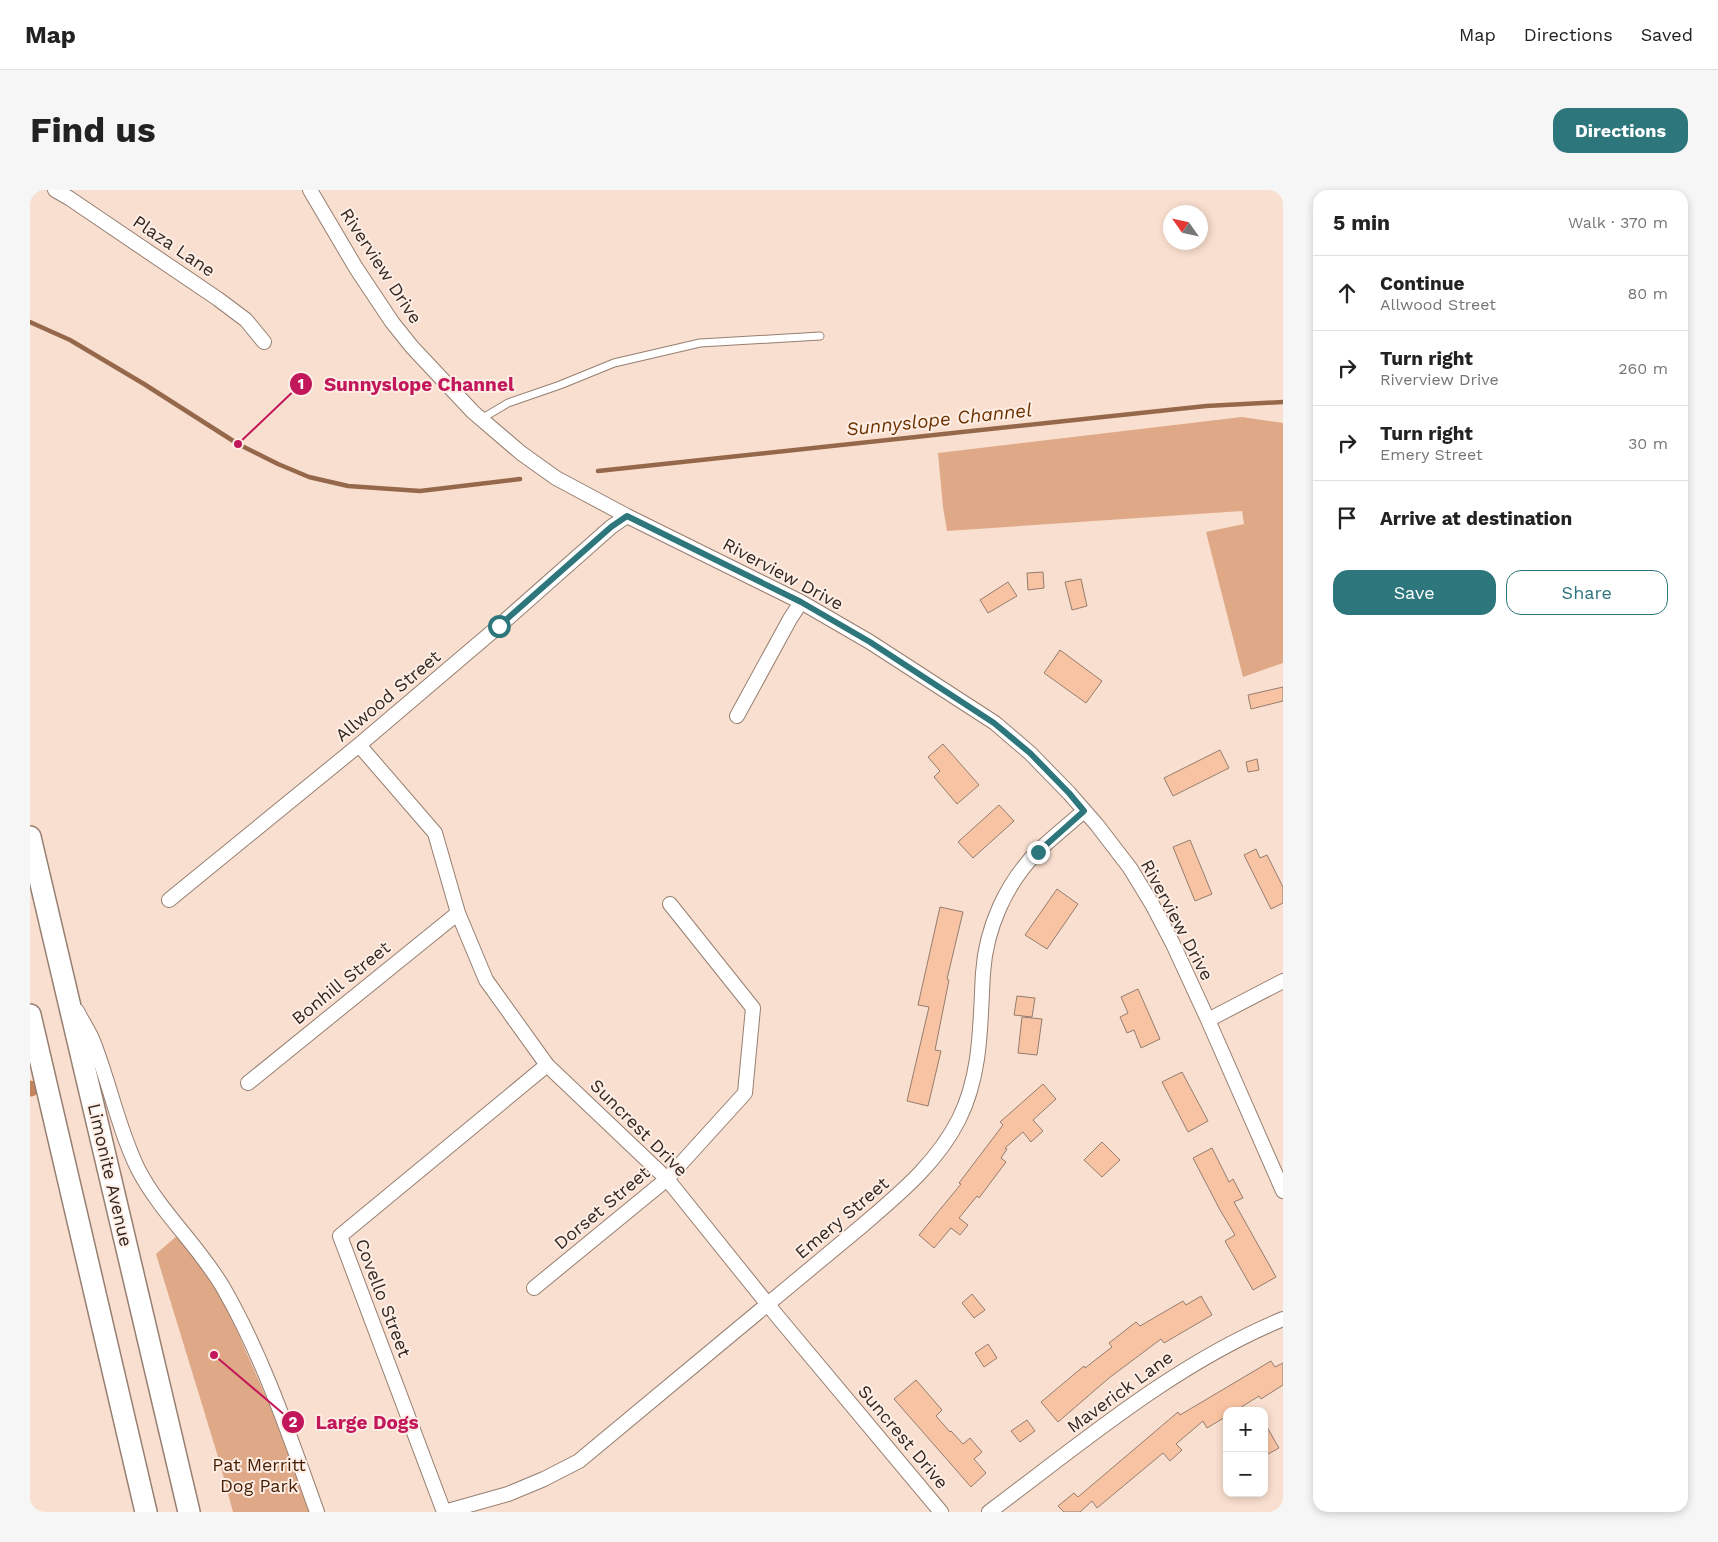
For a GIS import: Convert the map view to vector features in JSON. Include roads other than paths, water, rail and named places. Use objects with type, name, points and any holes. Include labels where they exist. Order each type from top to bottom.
[{"type":"main road","name":"Limonite Avenue","points":[[30,838],[189,1512]]},
{"type":"main road","points":[[30,1015],[146,1512]]},
{"type":"street","name":"Plaza Lane","points":[[55,190],[218,299],[246,320],[264,342]]},
{"type":"street","name":"Riverview Drive","points":[[310,190],[356,268],[392,322],[418,353],[481,419],[521,453],[556,478],[627,516],[801,602],[870,642],[994,723],[1030,753],[1069,793],[1098,825],[1130,868],[1152,904],[1208,1020],[1283,1191]]},
{"type":"street","name":"Allwood Street","points":[[168,900],[359,745],[499,626],[611,527],[627,516]]},
{"type":"street","points":[[737,716],[801,602]]},
{"type":"street","name":"Suncrest Drive","points":[[359,745],[435,833],[458,913],[486,980],[548,1065],[667,1179],[778,1317],[941,1512]]},
{"type":"street","name":"Emery Street","points":[[444,1512],[508,1494],[544,1479],[579,1461],[907,1187],[928,1166],[946,1142],[960,1117],[973,1080],[979,1050],[983,971],[988,942],[1004,897],[1020,872],[1038,852],[1084,811]]},
{"type":"street","name":"Dorset Street","points":[[534,1288],[667,1179],[745,1093],[753,1008],[670,904]]},
{"type":"street","name":"Bonhill Street","points":[[248,1083],[458,913]]},
{"type":"street","points":[[1208,1020],[1283,981]]},
{"type":"street","points":[[66,991],[92,1040],[123,1134],[139,1171],[203,1257],[223,1288],[244,1328],[286,1427],[317,1512]]},
{"type":"street","name":"Covello Street","points":[[444,1512],[340,1236],[548,1065]]},
{"type":"street","name":"Maverick Lane","points":[[989,1512],[1154,1389],[1202,1358],[1253,1331],[1283,1319]]},
{"type":"lane","points":[[481,419],[508,403],[560,385],[614,363],[700,343],[820,336]]},
{"type":"waterway","name":"Sunnyslope Channel","points":[[30,322],[70,340],[144,384],[238,444],[309,477],[348,486],[420,491],[520,479]]},
{"type":"waterway","name":"Sunnyslope Channel","points":[[598,471],[1206,406],[1283,402]]},
{"type":"place","name":"Sunnyslope Channel","points":[[238,444]]},
{"type":"place","name":"Large Dogs","points":[[214,1355]]},
{"type":"park label","name":"Pat Merritt Dog Park","points":[[259,1475]]}]
